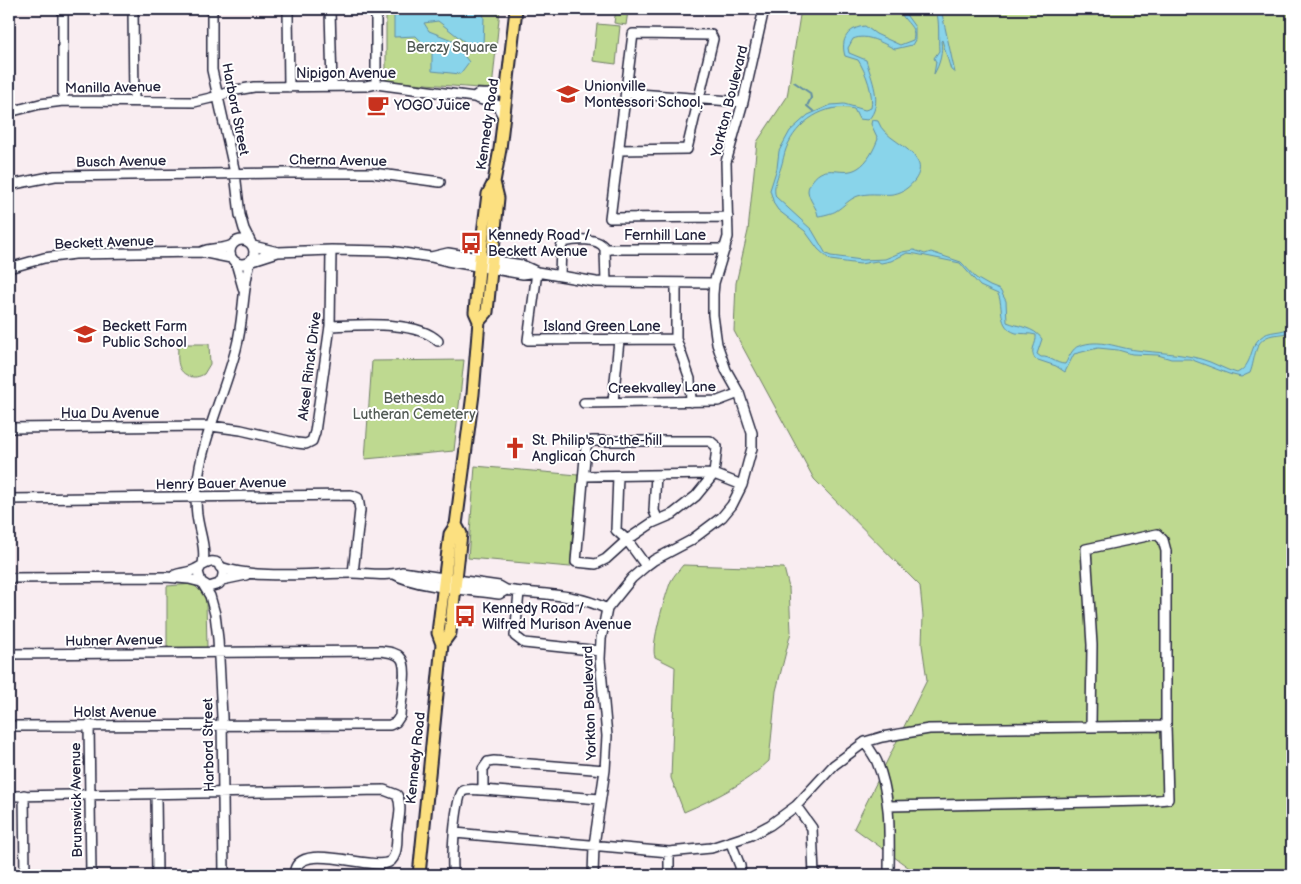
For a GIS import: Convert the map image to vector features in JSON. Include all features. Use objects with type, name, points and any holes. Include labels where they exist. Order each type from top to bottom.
[{"type":"main road","name":"Kennedy Road","points":[[419,875],[442,644],[438,633],[461,534],[456,525],[474,394],[479,321],[475,312],[480,262],[488,194],[494,182],[504,118],[517,9]]},
{"type":"main road","name":"Kennedy Road","points":[[479,321],[487,312],[498,198],[494,182]]},
{"type":"street","points":[[62,9],[62,101]]},
{"type":"street","points":[[133,9],[134,101]]},
{"type":"street","name":"Harbord Street","points":[[212,9],[212,70],[235,174],[240,215],[244,230],[252,244]]},
{"type":"street","points":[[376,9],[376,84]]},
{"type":"street","name":"Yorkton Boulevard","points":[[593,875],[594,844],[605,770],[607,736],[600,651],[607,609],[632,578],[646,566],[690,541],[722,516],[732,505],[742,485],[752,448],[752,432],[739,393],[726,370],[718,344],[713,315],[714,283],[728,237],[726,162],[743,102],[764,9]]},
{"type":"street","points":[[288,10],[289,87]]},
{"type":"street","points":[[330,10],[332,86]]},
{"type":"street","points":[[619,150],[687,149],[713,39],[712,35],[632,34],[610,218],[728,217]]},
{"type":"street","name":"Nipigon Avenue","points":[[474,97],[478,94],[490,95],[500,93],[508,83]]},
{"type":"street","name":"Nipigon Avenue","points":[[219,96],[231,91],[254,87],[376,84],[474,97],[497,105],[504,118]]},
{"type":"street","points":[[626,93],[743,102]]},
{"type":"street","name":"Manilla Avenue","points":[[9,112],[40,104],[62,101],[194,102],[219,96]]},
{"type":"street","name":"Cherna Avenue","points":[[235,174],[373,173],[440,182]]},
{"type":"street","name":"Busch Avenue","points":[[9,186],[55,176],[235,174]]},
{"type":"street","name":"Harbord Street","points":[[232,244],[237,234],[240,215]]},
{"type":"street","points":[[244,292],[230,253],[232,244],[246,240],[252,244],[278,252]]},
{"type":"street","name":"Fernhill Lane","points":[[560,276],[561,247],[564,242],[598,241],[605,249],[606,283]]},
{"type":"street","name":"Beckett Avenue","points":[[201,252],[208,248],[226,248],[232,244]]},
{"type":"street","points":[[202,584],[198,572],[202,565],[203,541],[197,515],[201,464],[240,332],[244,292],[250,262],[255,254],[252,244]]},
{"type":"street","name":"Fernhill Lane","points":[[605,249],[725,249]]},
{"type":"street","points":[[234,261],[243,264],[278,252],[331,250],[390,251],[431,257],[448,253],[523,274],[537,272],[606,283],[714,283]]},
{"type":"street","name":"Aksel Rinck Drive","points":[[211,426],[241,430],[297,443],[306,444],[312,441],[315,432],[330,326],[331,250]]},
{"type":"street","name":"Beckett Avenue","points":[[9,268],[44,258],[75,254],[201,252],[234,261]]},
{"type":"street","name":"Island Green Lane","points":[[537,272],[528,340],[676,338]]},
{"type":"street","points":[[676,283],[676,338],[690,379],[691,402]]},
{"type":"street","points":[[330,326],[376,325],[420,330],[431,334],[438,341]]},
{"type":"street","points":[[613,402],[619,340]]},
{"type":"street","name":"Creekvalley Lane","points":[[584,402],[718,401],[739,393]]},
{"type":"street","name":"Hua Du Avenue","points":[[9,428],[211,426]]},
{"type":"street","points":[[592,441],[710,441],[717,447],[714,474],[696,496],[673,514],[658,520],[627,540],[606,559],[596,564],[576,562],[586,446],[592,441]]},
{"type":"street","points":[[584,476],[714,474],[742,485]]},
{"type":"street","points":[[656,475],[654,510],[658,520]]},
{"type":"street","points":[[618,476],[616,530],[627,540],[646,566]]},
{"type":"street","name":"Henry Bauer Avenue","points":[[9,500],[350,494],[358,498],[360,510],[353,573]]},
{"type":"street","points":[[888,806],[1168,799],[1166,551],[1163,540],[1157,534],[1086,549],[1092,645],[1091,727]]},
{"type":"street","points":[[203,541],[207,544],[223,573],[219,583]]},
{"type":"street","points":[[166,576],[193,571],[202,565],[213,562],[220,566],[248,574],[394,574],[402,572],[499,594],[506,590],[574,597],[590,601],[607,609]]},
{"type":"street","points":[[9,578],[166,576],[189,579],[212,587],[248,574]]},
{"type":"street","name":"Harbord Street","points":[[215,614],[219,583]]},
{"type":"street","name":"Harbord Street","points":[[202,584],[210,596],[215,614],[219,652],[224,875]]},
{"type":"street","points":[[519,592],[515,636],[519,641],[600,651]]},
{"type":"street","name":"Hubner Avenue","points":[[9,654],[381,651],[394,653],[402,658],[404,663],[405,672],[400,716],[394,724],[222,726]]},
{"type":"street","name":"Brunswick Avenue","points":[[89,725],[91,875]]},
{"type":"street","name":"Holst Avenue","points":[[9,726],[222,726]]},
{"type":"street","points":[[455,833],[669,852],[700,850],[732,843],[770,825],[796,806],[834,765],[866,742],[882,736],[929,729],[1166,726]]},
{"type":"street","points":[[866,742],[877,762],[884,782],[888,806],[889,875]]},
{"type":"street","points":[[483,790],[483,769],[488,762],[494,761],[605,770]]},
{"type":"street","points":[[9,796],[384,790],[397,795],[400,804],[396,845],[393,859],[388,863],[382,865],[327,857],[299,863],[296,866],[294,875]]},
{"type":"street","points":[[454,875],[452,865],[455,833],[459,799],[462,792],[466,790],[483,790],[600,799]]},
{"type":"street","points":[[156,794],[157,875]]},
{"type":"street","points":[[24,795],[25,875]]},
{"type":"street","points":[[796,806],[812,828],[814,875]]},
{"type":"street","points":[[732,843],[741,875]]},
{"type":"street","points":[[669,852],[669,875]]},
{"type":"green space","name":"Berczy Square","points":[[386,9],[500,9],[492,89],[386,81]]},
{"type":"green space","points":[[616,9],[628,11],[626,25],[614,23]]},
{"type":"green space","points":[[801,9],[1292,9],[1292,875],[919,875],[854,828],[927,680],[922,645],[923,616],[920,586],[814,479],[734,331],[736,283],[748,231],[757,142],[787,97]]},
{"type":"green space","points":[[597,24],[620,26],[616,64],[593,61]]},
{"type":"green space","points":[[178,344],[209,344],[210,364],[204,374],[193,377],[181,371],[178,363]]},
{"type":"green space","name":"Bethesda Lutheran Cemetery","points":[[464,360],[454,451],[365,459],[372,361]]},
{"type":"green space","points":[[475,466],[578,475],[570,567],[468,558]]},
{"type":"green space","points":[[683,565],[784,568],[789,588],[791,632],[776,691],[769,761],[750,777],[729,790],[684,812],[671,778],[675,667],[655,657],[654,651],[659,619],[671,581]]},
{"type":"green space","points":[[193,584],[204,595],[206,601],[207,648],[167,649],[167,586]]},
{"type":"water","points":[[481,9],[484,17],[483,45],[475,50],[438,21],[424,23],[429,31],[452,40],[469,62],[460,74],[432,71],[432,52],[416,36],[394,37],[394,10]]},
{"type":"water","points":[[900,9],[905,9],[907,16],[915,27],[915,40],[912,45],[895,49],[874,39],[858,37],[853,39],[848,48],[849,53],[866,60],[875,91],[876,99],[873,114],[868,120],[859,119],[854,109],[833,108],[823,111],[813,116],[797,130],[785,151],[776,182],[776,197],[812,230],[826,254],[862,260],[885,259],[902,252],[914,250],[925,254],[931,252],[961,262],[976,278],[1000,290],[1006,301],[1007,322],[1031,330],[1039,335],[1042,339],[1037,354],[1062,364],[1065,364],[1077,347],[1101,343],[1136,350],[1193,357],[1237,373],[1249,361],[1256,342],[1260,338],[1292,326],[1292,331],[1267,337],[1262,341],[1256,350],[1250,373],[1241,377],[1190,359],[1171,359],[1158,355],[1132,354],[1118,350],[1098,348],[1074,354],[1065,372],[1056,366],[1035,359],[1033,350],[1036,335],[1016,333],[1010,330],[1002,316],[998,294],[980,286],[960,263],[907,253],[891,261],[881,263],[877,261],[860,264],[830,260],[818,249],[805,231],[778,210],[774,204],[770,190],[777,168],[779,151],[790,131],[808,115],[831,105],[844,104],[865,110],[871,108],[870,90],[864,71],[858,60],[845,56],[845,40],[847,35],[854,29],[865,26],[876,34],[900,45],[913,40],[912,27]]},
{"type":"water","points":[[936,9],[941,9],[955,73],[951,70],[942,40],[940,58],[934,74],[936,62],[934,58],[939,51]]},
{"type":"water","points":[[872,120],[878,121],[891,137],[914,156],[919,166],[915,180],[901,192],[858,196],[834,212],[818,216],[809,195],[810,184],[817,175],[823,172],[852,171],[868,159],[878,139],[871,124]]},
{"type":"waterway","points":[[794,82],[810,93],[811,98],[807,106],[813,111]]},
{"type":"place","name":"Unionville Montessori School,","points":[[568,94]]},
{"type":"place","name":"YOGO Juice","points":[[378,105]]},
{"type":"place","name":"Kennedy Road / Beckett Avenue","points":[[471,243]]},
{"type":"place","name":"Beckett Farm Public School","points":[[85,334]]},
{"type":"place","name":"St. Philip's on-the-hill Anglican Church","points":[[515,448]]},
{"type":"place","name":"Kennedy Road / Wilfred Murison Avenue","points":[[465,616]]}]
